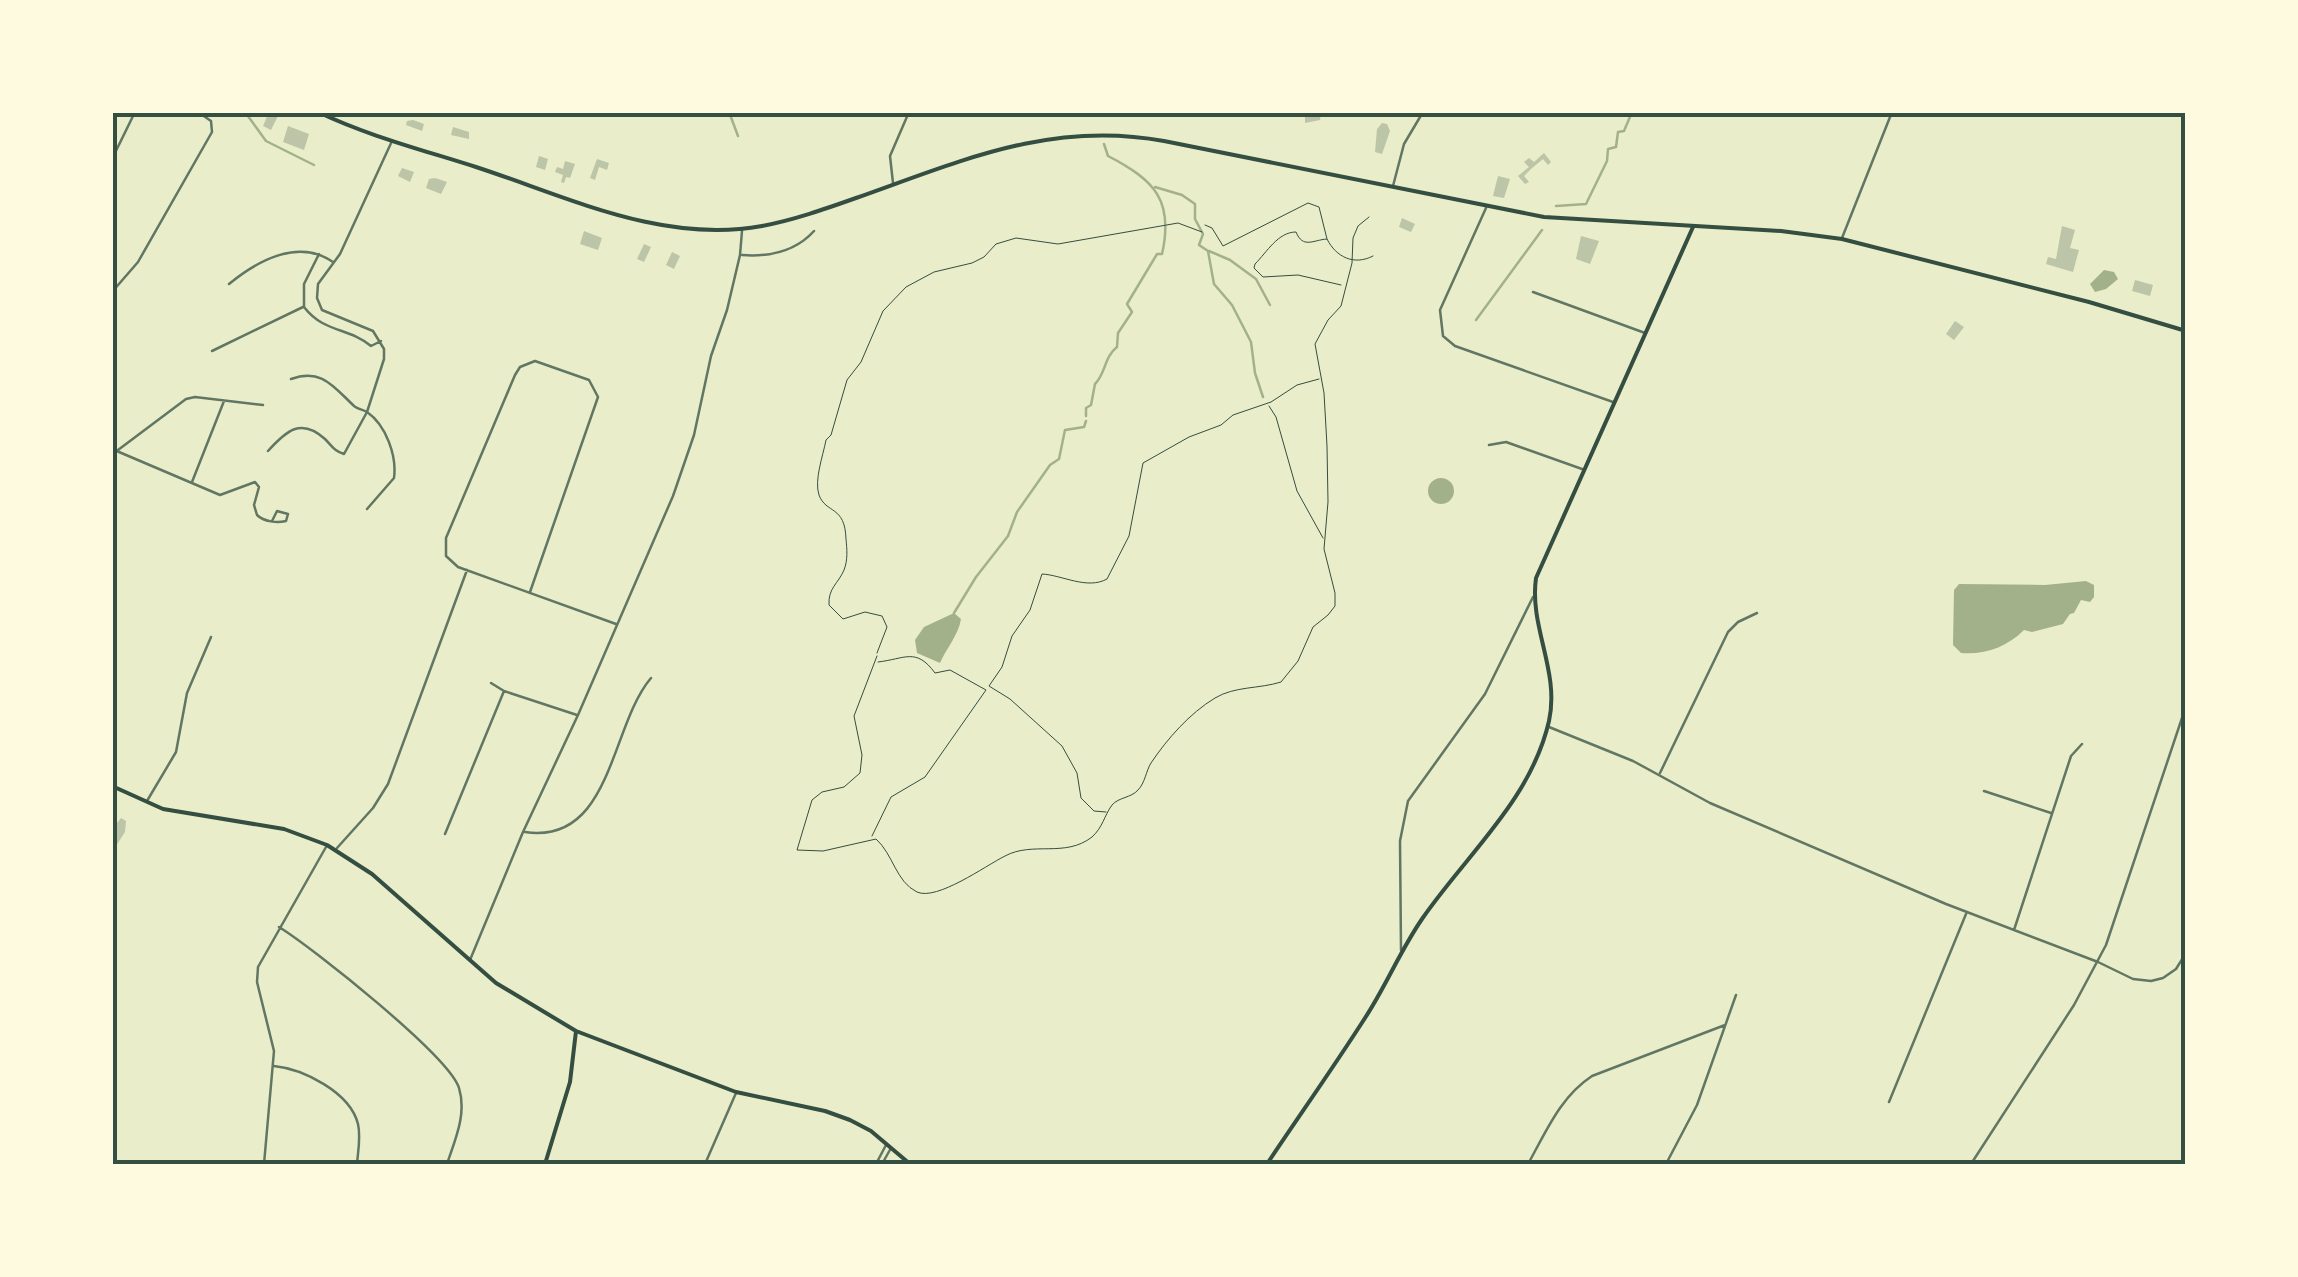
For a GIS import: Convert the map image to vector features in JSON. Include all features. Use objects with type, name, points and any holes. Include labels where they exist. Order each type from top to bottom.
[{"type":"main road","points":[[318,112],[630,219],[682,229],[742,229],[787,221],[1001,148],[1082,134],[1148,138],[1579,221],[1842,239],[2077,298],[2186,330]]},
{"type":"main road","points":[[1267,1164],[1367,1016],[1400,951],[1502,818],[1532,764],[1551,708],[1546,649],[1536,620],[1536,578],[1694,227]]},
{"type":"main road","points":[[112,786],[174,812],[284,829],[327,845],[372,874],[510,994],[576,1032],[736,1092],[850,1120],[910,1164]]},
{"type":"main road","points":[[545,1164],[574,1066],[576,1032]]},
{"type":"street","points":[[112,159],[134,112]]},
{"type":"street","points":[[112,292],[138,262],[211,133],[210,121],[198,112]]},
{"type":"street","points":[[894,185],[890,156],[908,112]]},
{"type":"street","points":[[1393,187],[1404,144],[1423,112]]},
{"type":"street","points":[[1842,239],[1892,112]]},
{"type":"street","points":[[268,451],[288,430],[299,427],[316,432],[337,453],[344,454],[367,412],[384,360],[381,340],[368,328],[320,307],[317,289],[334,262],[392,140]]},
{"type":"street","points":[[1487,206],[1440,310],[1443,336],[1455,346],[1614,402]]},
{"type":"street","points":[[470,960],[523,832],[656,540],[686,457],[740,255],[742,229]]},
{"type":"street","points":[[740,255],[784,251],[814,231]]},
{"type":"street","points":[[229,284],[263,260],[294,253],[319,254],[334,262]]},
{"type":"street","points":[[319,254],[304,284],[304,307],[318,323],[357,336],[371,346],[381,340]]},
{"type":"street","points":[[1533,292],[1646,334]]},
{"type":"street","points":[[212,351],[304,307]]},
{"type":"street","points":[[530,592],[598,397],[589,380],[542,362],[527,363],[515,376],[446,538],[446,556],[467,570],[616,624]]},
{"type":"street","points":[[291,379],[304,374],[326,379],[357,409],[367,412],[386,437],[395,464],[392,483],[367,508]]},
{"type":"street","points":[[114,450],[186,399],[263,405]]},
{"type":"street","points":[[191,483],[224,400]]},
{"type":"street","points":[[1489,445],[1506,442],[1582,470]]},
{"type":"street","points":[[114,450],[225,495],[255,482],[259,487],[254,511],[272,521]]},
{"type":"street","points":[[336,850],[373,808],[388,784],[467,570]]},
{"type":"street","points":[[1400,951],[1400,840],[1408,801],[1479,703],[1534,597]]},
{"type":"street","points":[[1659,774],[1728,632],[1738,622],[1758,613]]},
{"type":"street","points":[[147,802],[176,752],[188,693],[211,636]]},
{"type":"street","points":[[523,832],[554,833],[565,829],[588,808],[652,678]]},
{"type":"street","points":[[491,683],[504,691],[578,715]]},
{"type":"street","points":[[445,834],[504,691]]},
{"type":"street","points":[[1971,1164],[2098,962],[2124,899],[2186,706]]},
{"type":"street","points":[[1547,727],[1605,748],[1699,798],[2133,979],[2151,981],[2169,974],[2186,953]]},
{"type":"street","points":[[2014,932],[2071,756],[2082,744]]},
{"type":"street","points":[[1984,791],[2052,813]]},
{"type":"street","points":[[264,1164],[274,1066],[272,1035],[257,982],[258,967],[327,845]]},
{"type":"street","points":[[1889,1102],[1967,912]]},
{"type":"street","points":[[280,928],[318,952],[454,1075],[462,1105],[448,1164]]},
{"type":"street","points":[[1666,1164],[1697,1105],[1736,995]]},
{"type":"street","points":[[1528,1164],[1563,1101],[1576,1086],[1592,1076],[1726,1024]]},
{"type":"street","points":[[274,1066],[319,1080],[349,1107],[358,1119],[357,1164]]},
{"type":"street","points":[[705,1164],[736,1092]]},
{"type":"street","points":[[876,1164],[889,1145]]},
{"type":"street","points":[[882,1164],[889,1145]]},
{"type":"path","points":[[1205,224],[1223,246],[1308,203],[1319,208],[1319,218],[1335,251],[1360,262],[1373,256]]},
{"type":"path","points":[[1202,232],[1178,222],[1058,244],[1016,238],[996,244],[972,263],[934,272],[906,287],[882,311],[861,362],[847,380],[826,440],[818,484],[824,503],[844,520],[846,534],[847,561],[831,588],[830,605],[843,619],[865,612],[882,616],[887,627],[854,716],[862,756],[860,773],[844,788],[816,796],[798,850],[836,848],[876,839],[890,853],[907,885],[932,895],[1022,848],[1050,851],[1076,846],[1096,832],[1117,800],[1138,790],[1152,762],[1178,730],[1210,702],[1234,690],[1270,686],[1285,678],[1298,660],[1312,626],[1335,606],[1324,541],[1328,446],[1316,339],[1341,306],[1354,232],[1369,218]]},
{"type":"path","points":[[1327,239],[1307,244],[1296,232],[1284,233],[1254,268],[1263,277],[1298,274],[1344,286]]},
{"type":"path","points":[[871,839],[891,798],[925,777],[988,688],[1002,666],[1008,644],[1030,610],[1042,574],[1068,581],[1100,583],[1107,579],[1130,536],[1142,463],[1234,415],[1268,404],[1298,385],[1322,378]]},
{"type":"path","points":[[1268,404],[1276,418],[1297,490],[1324,541]]},
{"type":"path","points":[[875,662],[914,656],[940,674],[950,670],[1002,693],[1050,734],[1071,758],[1087,807],[1109,812]]},
{"type":"shaded area","points":[[2104,270],[2114,272],[2118,279],[2095,292],[2090,284]]},
{"type":"shaded area","points":[[1441,478],[1450,482],[1454,491],[1450,500],[1441,504],[1432,500],[1428,491],[1432,482]]},
{"type":"shaded area","points":[[2086,581],[2094,585],[2094,597],[2090,602],[2081,600],[2063,624],[2032,632],[2024,630],[1987,651],[1961,653],[1953,645],[1954,590],[1959,584],[2045,585]]},
{"type":"shaded area","points":[[954,613],[961,619],[960,625],[940,663],[917,653],[915,640],[924,627]]},
{"type":"building","points":[[269,112],[279,114],[271,130],[263,126]]},
{"type":"building","points":[[1305,112],[1321,112],[1320,120],[1305,123]]},
{"type":"building","points":[[413,120],[424,124],[422,131],[406,125]]},
{"type":"building","points":[[1382,123],[1390,131],[1382,154],[1375,152],[1377,129]]},
{"type":"building","points":[[288,126],[309,134],[304,150],[283,142]]},
{"type":"building","points":[[453,127],[469,132],[469,139],[451,135]]},
{"type":"building","points":[[1544,153],[1551,162],[1548,165],[1543,159],[1531,169],[1524,176],[1529,182],[1525,184],[1518,176],[1529,167],[1524,162],[1529,158],[1534,162]]},
{"type":"building","points":[[539,156],[548,159],[545,170],[536,167]]},
{"type":"building","points":[[597,159],[609,163],[607,170],[599,167],[595,180],[590,178]]},
{"type":"building","points":[[565,161],[575,164],[564,183],[563,175],[555,172],[557,167],[563,169]]},
{"type":"building","points":[[402,168],[414,172],[410,182],[398,176]]},
{"type":"building","points":[[1498,176],[1510,179],[1504,198],[1493,196]]},
{"type":"building","points":[[429,179],[447,182],[441,194],[426,188]]},
{"type":"building","points":[[1402,218],[1415,224],[1411,232],[1399,227]]},
{"type":"building","points":[[2062,226],[2075,230],[2070,248],[2079,250],[2073,272],[2046,264],[2048,257],[2056,259]]},
{"type":"building","points":[[584,231],[602,238],[598,250],[580,244]]},
{"type":"building","points":[[1581,236],[1599,241],[1590,264],[1576,259]]},
{"type":"building","points":[[644,244],[651,247],[644,262],[637,259]]},
{"type":"building","points":[[672,252],[680,256],[674,269],[666,265]]},
{"type":"building","points":[[2135,280],[2153,285],[2150,296],[2132,291]]},
{"type":"building","points":[[1955,321],[1964,327],[1954,340],[1946,334]]},
{"type":"building","points":[[121,818],[126,821],[125,832],[112,852],[112,829]]},
{"type":"waterway","points":[[245,112],[266,141],[314,165]]},
{"type":"waterway","points":[[729,112],[738,136]]},
{"type":"waterway","points":[[1556,206],[1586,204],[1607,161],[1608,149],[1616,147],[1618,132],[1624,131],[1632,112]]},
{"type":"waterway","points":[[1086,416],[1095,384],[1132,312],[1127,304],[1157,254],[1162,254],[1165,236],[1163,206],[1157,194],[1138,174],[1108,156],[1104,144]]},
{"type":"waterway","points":[[1155,187],[1182,195],[1195,204],[1195,219],[1203,234],[1199,245],[1208,251],[1214,284],[1232,305],[1251,342],[1263,397]]},
{"type":"waterway","points":[[1476,320],[1542,230]]},
{"type":"waterway","points":[[1209,251],[1230,260],[1256,279],[1270,305]]},
{"type":"waterway","points":[[954,613],[1008,536],[1017,512],[1050,465],[1059,459],[1065,430],[1084,427],[1086,421]]}]
